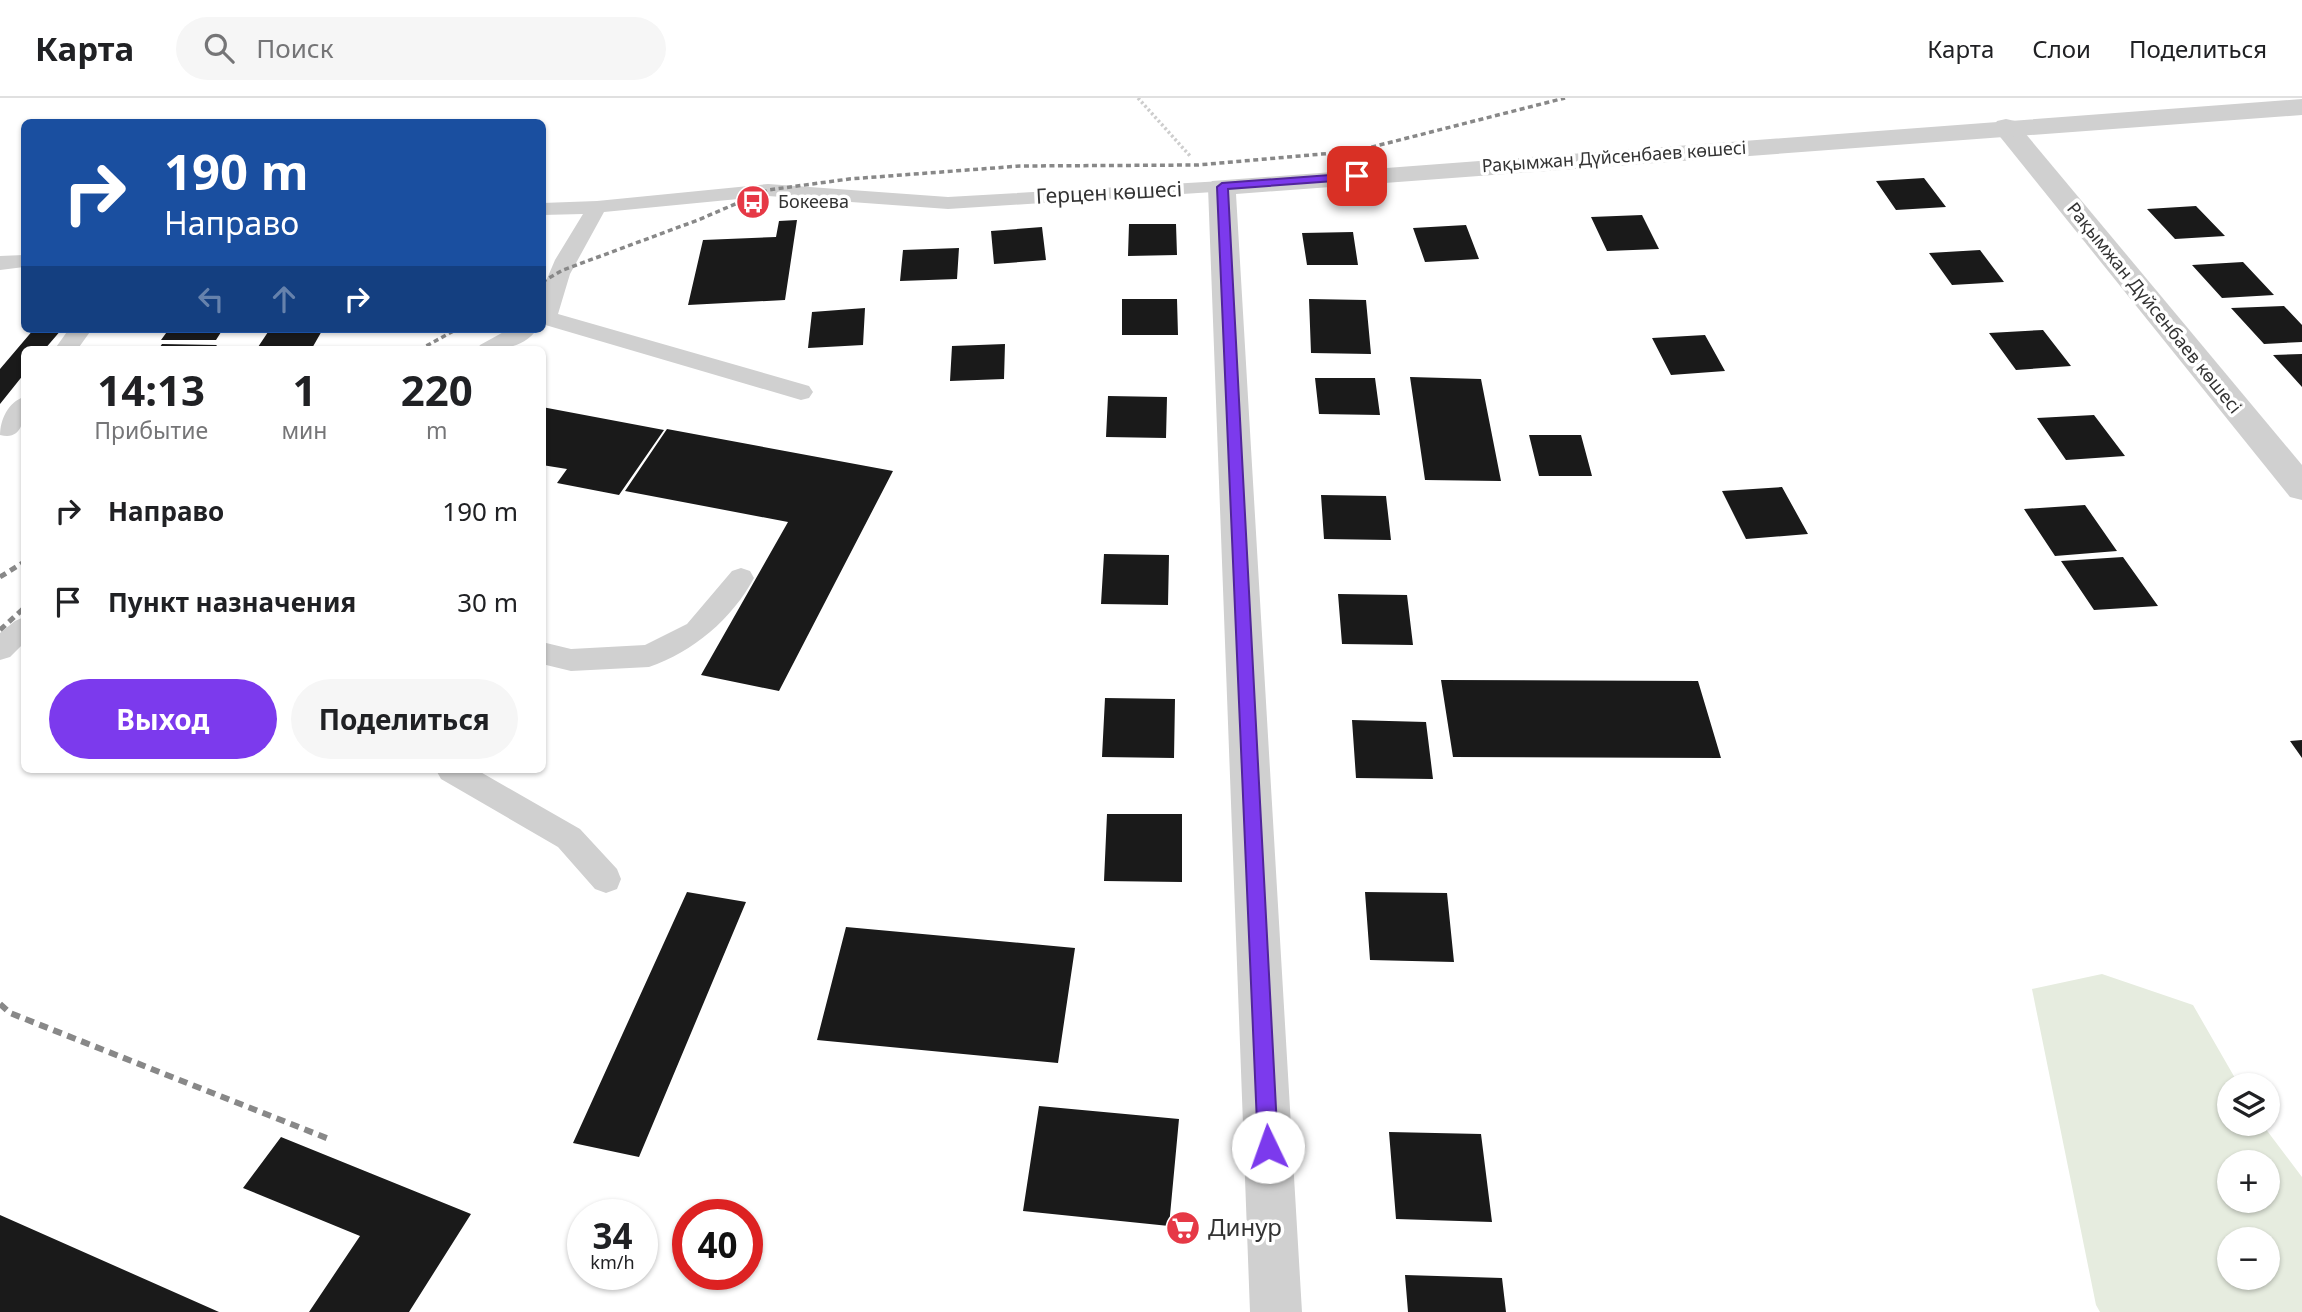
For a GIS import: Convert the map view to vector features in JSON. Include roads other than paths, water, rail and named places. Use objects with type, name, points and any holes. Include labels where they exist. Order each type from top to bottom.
[{"type":"street","name":"Рақымжан Дүйсенбаев көшесі","points":[[1222,187],[2302,107]]},
{"type":"street","name":"Рақымжан Дүйсенбаев көшесі","points":[[2006,127],[2302,488]]},
{"type":"street","points":[[1222,187],[1276,1312]]},
{"type":"lane","name":"Герцен көшесі","points":[[546,209],[597,207],[768,190],[948,203],[1222,187]]},
{"type":"lane","points":[[546,310],[551,288],[563,270],[569,252],[597,207]]},
{"type":"lane","points":[[0,264],[21,261]]},
{"type":"lane","points":[[546,320],[801,391]]},
{"type":"lane","points":[[495,346],[519,333]]},
{"type":"lane","points":[[7,429],[21,409]]},
{"type":"lane","points":[[546,654],[570,660],[649,656],[696,631],[741,578]]},
{"type":"lane","points":[[0,649],[21,631]]},
{"type":"lane","points":[[456,773],[569,838],[606,879]]},
{"type":"railway","points":[[546,280],[563,270],[698,220],[768,190],[849,179],[1020,166],[1198,165],[1356,151],[1565,98]]},
{"type":"railway","points":[[426,346],[450,333]]},
{"type":"railway","points":[[0,577],[21,564]]},
{"type":"railway","points":[[0,630],[21,611]]},
{"type":"railway","points":[[0,1004],[10,1013],[329,1139]]},
{"type":"place","name":"Бокеева","points":[[753,202]]},
{"type":"place","name":"Динур","points":[[1183,1228]]}]
